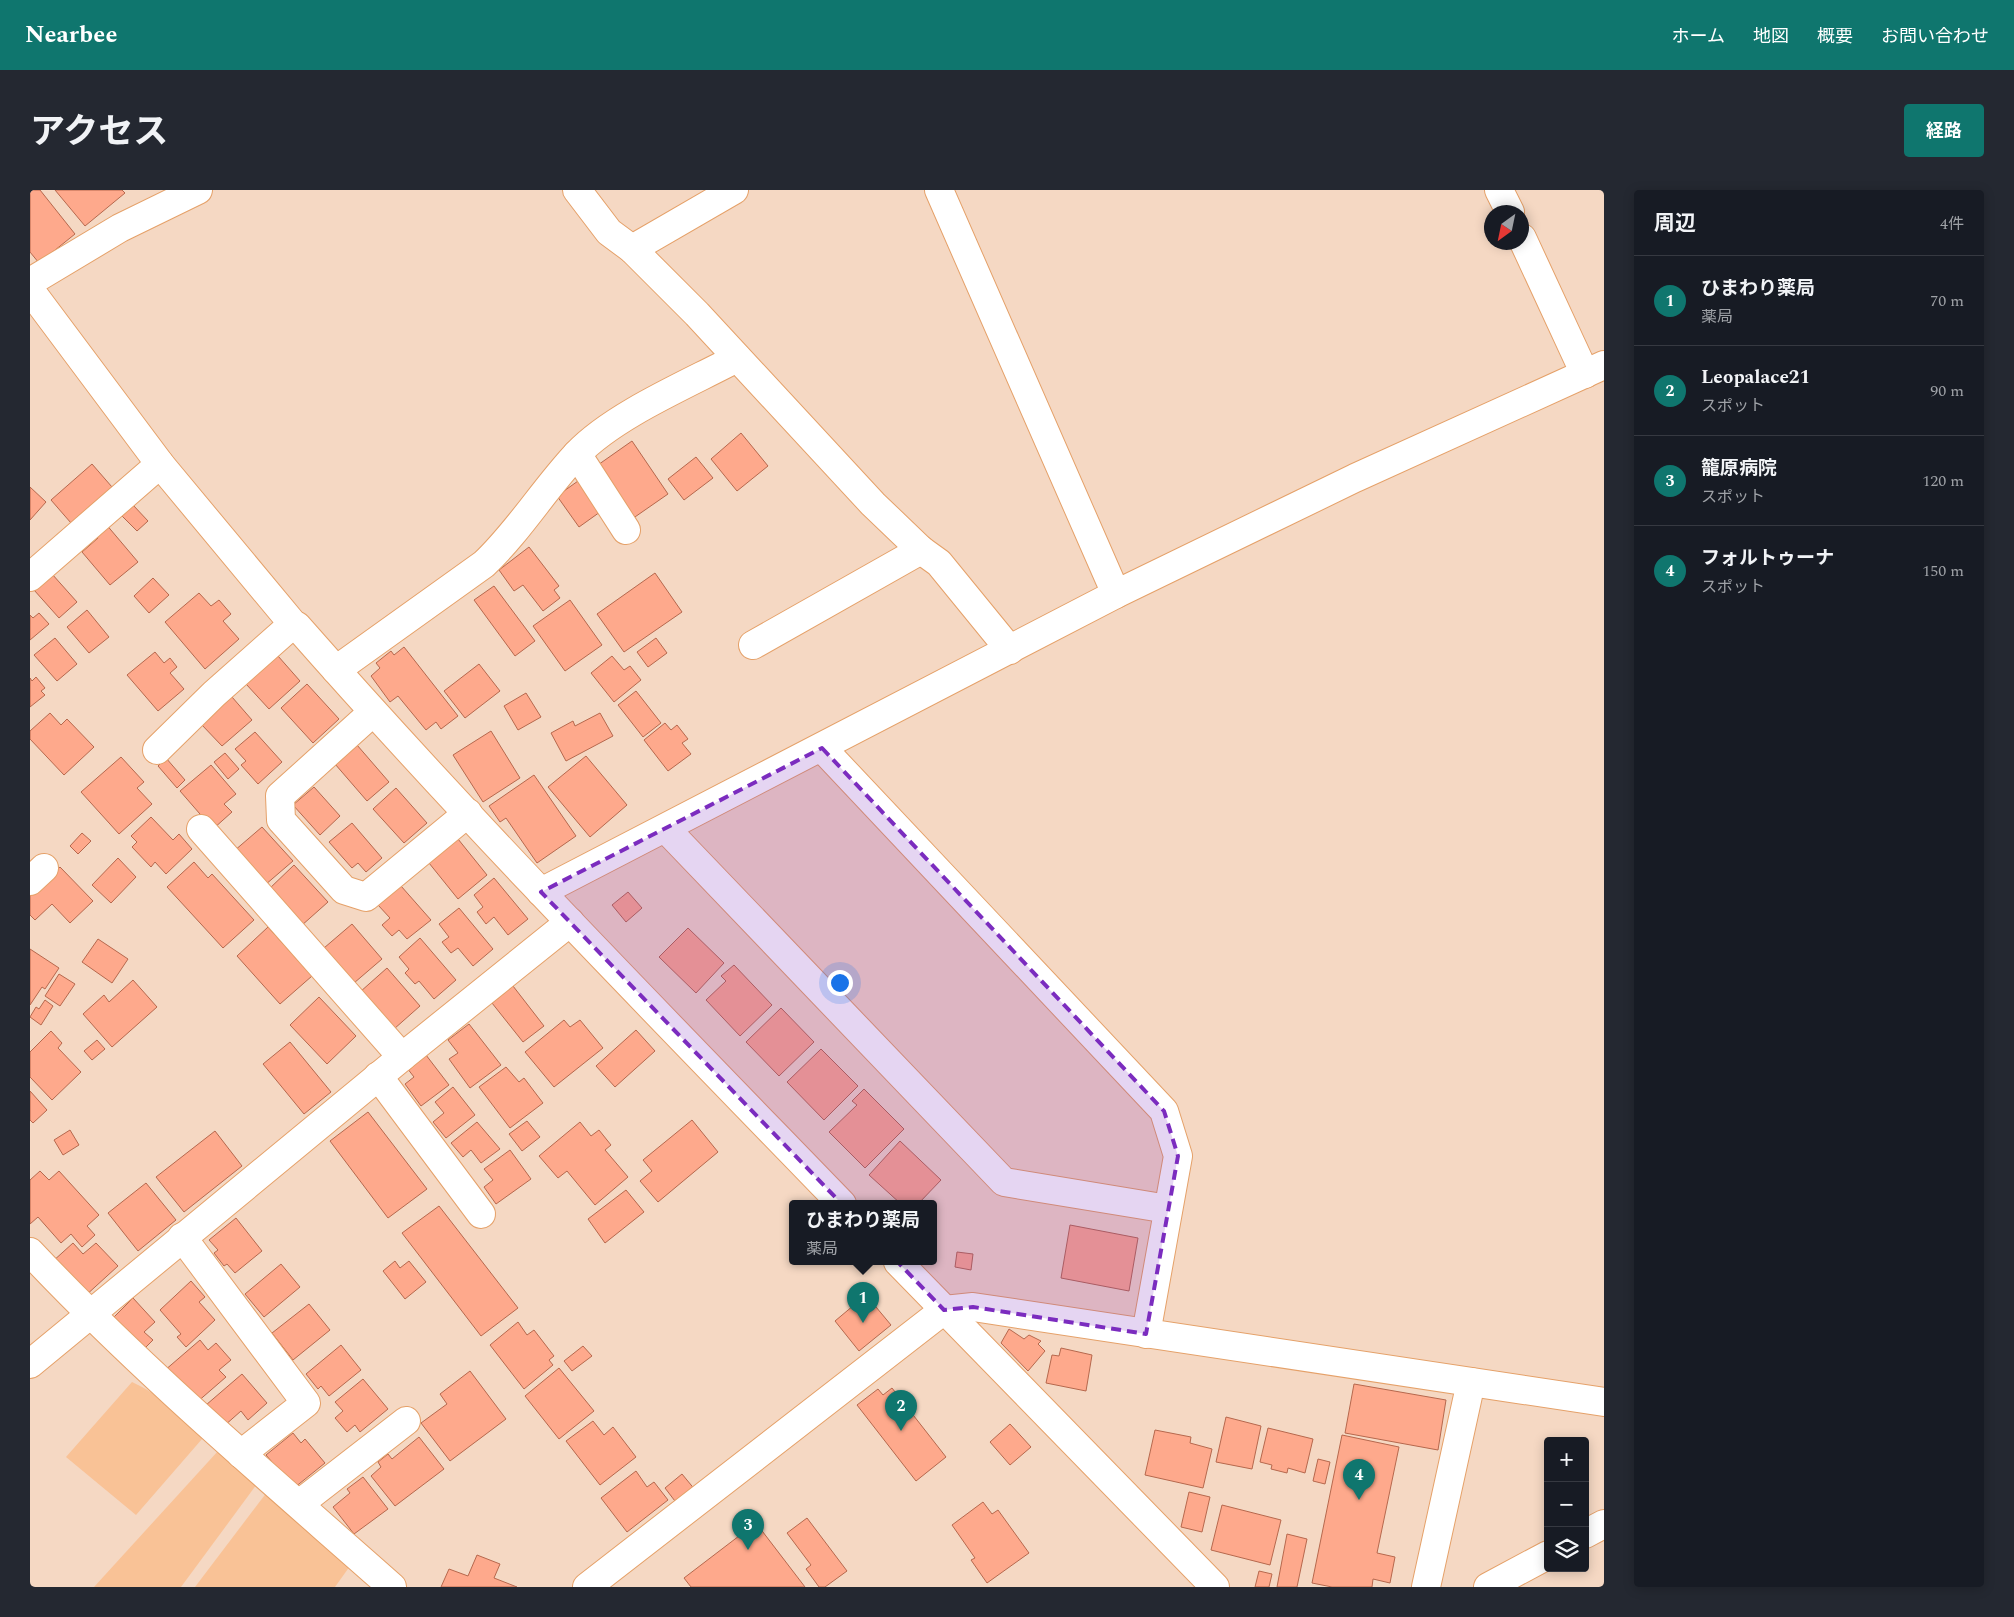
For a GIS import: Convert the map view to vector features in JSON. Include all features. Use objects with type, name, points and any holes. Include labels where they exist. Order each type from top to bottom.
[{"type":"street","points":[[30,282],[120,228],[198,190]]},
{"type":"street","points":[[577,190],[609,232],[632,249],[698,314],[873,504],[921,550],[939,563],[1010,650]]},
{"type":"street","points":[[632,249],[734,190]]},
{"type":"street","points":[[938,190],[1116,594]]},
{"type":"street","points":[[1499,190],[1506,205]]},
{"type":"street","points":[[541,892],[666,829],[1116,594],[1355,478],[1594,369],[1529,250]]},
{"type":"street","points":[[30,290],[160,464],[292,624],[297,626],[373,712],[541,892],[838,1200]]},
{"type":"street","points":[[336,670],[484,564],[503,546],[577,454],[599,434],[624,418],[737,358]]},
{"type":"street","points":[[577,454],[626,530]]},
{"type":"street","points":[[30,578],[160,464]]},
{"type":"street","points":[[753,644],[921,550]]},
{"type":"street","points":[[157,750],[214,694],[292,624]]},
{"type":"street","points":[[373,712],[280,796],[282,820],[344,890],[366,897],[468,813]]},
{"type":"street","points":[[822,748],[1164,1111],[1178,1156],[1146,1334]]},
{"type":"street","points":[[201,829],[402,1057]]},
{"type":"street","points":[[666,829],[1004,1182],[1168,1209]]},
{"type":"street","points":[[30,1364],[88,1314],[378,1076],[570,922]]},
{"type":"street","points":[[378,1076],[481,1214]]},
{"type":"street","points":[[182,1237],[306,1403],[241,1454]]},
{"type":"street","points":[[30,1252],[88,1314],[148,1372],[392,1587]]},
{"type":"street","points":[[901,1265],[1215,1587]]},
{"type":"street","points":[[587,1587],[944,1310],[973,1307],[1604,1402]]},
{"type":"street","points":[[1426,1587],[1471,1382]]},
{"type":"street","points":[[299,1504],[406,1422]]},
{"type":"street","points":[[1589,1532],[1604,1524]]},
{"type":"street","points":[[1488,1587],[1544,1557]]},
{"type":"highlighted area","points":[[822,748],[1164,1111],[1178,1156],[1146,1334],[973,1307],[944,1310],[541,892]]},
{"type":"shaded area","points":[[132,1382],[152,1393],[170,1407],[202,1439],[136,1515],[66,1457]]},
{"type":"shaded area","points":[[218,1451],[257,1484],[181,1587],[94,1587]]},
{"type":"shaded area","points":[[267,1492],[350,1566],[335,1587],[195,1587]]},
{"type":"building","points":[[30,190],[40,190],[75,234],[39,263],[30,252]]},
{"type":"building","points":[[55,190],[122,190],[125,193],[85,226]]},
{"type":"building","points":[[741,433],[768,466],[737,491],[711,459]]},
{"type":"building","points":[[632,441],[668,494],[632,519],[595,467]]},
{"type":"building","points":[[696,457],[713,478],[684,500],[668,479]]},
{"type":"building","points":[[92,464],[112,487],[71,523],[51,500]]},
{"type":"building","points":[[578,481],[600,512],[579,527],[557,496]]},
{"type":"building","points":[[30,487],[46,502],[30,520]]},
{"type":"building","points":[[133,505],[148,521],[137,531],[122,516]]},
{"type":"building","points":[[105,523],[138,562],[110,585],[82,552],[98,538],[94,532]]},
{"type":"building","points":[[529,547],[559,586],[554,590],[560,598],[543,611],[523,585],[514,591],[499,570]]},
{"type":"building","points":[[655,573],[682,612],[624,652],[597,614]]},
{"type":"building","points":[[52,574],[77,602],[59,618],[34,590]]},
{"type":"building","points":[[153,578],[169,595],[149,613],[134,596]]},
{"type":"building","points":[[494,586],[535,641],[515,656],[474,600]]},
{"type":"building","points":[[199,593],[211,606],[219,600],[231,614],[223,621],[239,639],[205,669],[165,622]]},
{"type":"building","points":[[570,600],[602,645],[565,671],[533,626]]},
{"type":"building","points":[[87,610],[109,637],[89,653],[67,627]]},
{"type":"building","points":[[39,613],[49,624],[30,640],[30,615],[33,618]]},
{"type":"building","points":[[55,638],[77,664],[57,681],[34,655]]},
{"type":"building","points":[[656,638],[667,653],[648,667],[637,652]]},
{"type":"building","points":[[404,647],[458,716],[441,729],[436,722],[426,730],[398,696],[390,702],[371,676],[380,668],[376,663],[391,651],[394,655]]},
{"type":"building","points":[[155,652],[164,663],[170,658],[177,667],[170,673],[184,689],[158,711],[127,675]]},
{"type":"building","points":[[278,656],[300,681],[269,709],[246,684]]},
{"type":"building","points":[[612,656],[624,670],[630,666],[641,680],[614,702],[591,673]]},
{"type":"building","points":[[479,664],[500,691],[465,718],[444,691]]},
{"type":"building","points":[[36,677],[45,688],[41,691],[45,695],[30,707],[30,678],[32,681]]},
{"type":"building","points":[[307,684],[339,719],[313,743],[281,708]]},
{"type":"building","points":[[636,691],[661,723],[643,737],[618,705]]},
{"type":"building","points":[[526,693],[541,717],[518,730],[504,706]]},
{"type":"building","points":[[232,697],[252,720],[222,746],[201,724]]},
{"type":"building","points":[[50,713],[61,725],[67,719],[94,747],[64,775],[30,739],[30,731]]},
{"type":"building","points":[[600,713],[613,736],[566,761],[551,733],[573,721],[575,726]]},
{"type":"building","points":[[665,723],[671,730],[677,725],[688,739],[682,743],[691,754],[668,771],[644,740]]},
{"type":"building","points":[[491,731],[520,778],[483,802],[453,755]]},
{"type":"building","points":[[255,732],[282,762],[258,784],[241,765],[246,761],[235,749]]},
{"type":"building","points":[[357,745],[389,782],[367,801],[335,764]]},
{"type":"building","points":[[225,753],[239,769],[228,779],[214,762]]},
{"type":"building","points":[[586,756],[627,805],[590,837],[548,787]]},
{"type":"building","points":[[121,757],[144,782],[137,788],[152,804],[119,834],[81,792]]},
{"type":"building","points":[[166,758],[185,780],[177,788],[158,766]]},
{"type":"building","points":[[211,765],[236,794],[224,804],[232,812],[213,829],[180,791]]},
{"type":"building","points":[[534,775],[576,836],[537,863],[506,818],[500,822],[489,806]]},
{"type":"building","points":[[314,787],[340,816],[320,835],[293,805]]},
{"type":"building","points":[[396,788],[427,823],[404,843],[373,809]]},
{"type":"building","points":[[151,817],[173,840],[179,834],[192,849],[166,874],[155,862],[151,867],[132,847],[137,842],[131,836]]},
{"type":"building","points":[[352,823],[382,858],[366,872],[358,863],[352,868],[329,842]]},
{"type":"building","points":[[262,827],[293,861],[265,885],[234,851]]},
{"type":"building","points":[[82,833],[91,841],[78,854],[70,846]]},
{"type":"building","points":[[458,839],[487,875],[458,899],[429,863]]},
{"type":"building","points":[[118,858],[136,877],[111,903],[92,885]]},
{"type":"building","points":[[194,862],[208,878],[212,874],[254,920],[223,948],[167,887]]},
{"type":"building","points":[[294,865],[328,902],[301,926],[268,890]]},
{"type":"building","points":[[60,867],[93,901],[70,923],[52,904],[35,920],[30,915],[30,896]]},
{"type":"building","points":[[494,878],[528,919],[508,935],[494,917],[486,924],[477,912],[483,907],[474,895]]},
{"type":"building","points":[[401,886],[431,920],[407,939],[399,930],[392,936],[382,925],[390,918],[378,905]]},
{"type":"building","points":[[628,892],[642,908],[626,922],[612,905]]},
{"type":"building","points":[[459,908],[493,949],[473,966],[458,948],[451,953],[442,942],[449,937],[439,924]]},
{"type":"building","points":[[352,924],[382,959],[354,983],[324,948]]},
{"type":"building","points":[[268,927],[312,976],[280,1004],[237,956]]},
{"type":"building","points":[[688,928],[724,963],[696,993],[659,957]]},
{"type":"building","points":[[420,938],[456,980],[434,999],[419,981],[415,984],[405,973],[409,969],[399,957]]},
{"type":"building","points":[[98,939],[128,959],[112,983],[82,962]]},
{"type":"building","points":[[30,949],[59,968],[45,989],[42,987],[30,1005]]},
{"type":"building","points":[[734,965],[772,1005],[740,1036],[706,1000],[726,981],[721,976]]},
{"type":"building","points":[[387,968],[420,1006],[394,1029],[360,992]]},
{"type":"building","points":[[59,974],[75,984],[60,1006],[45,996]]},
{"type":"building","points":[[133,980],[157,1007],[112,1047],[83,1014],[104,995],[109,1002]]},
{"type":"building","points":[[513,986],[544,1026],[523,1042],[492,1003]]},
{"type":"building","points":[[319,997],[356,1036],[327,1064],[290,1025]]},
{"type":"building","points":[[45,1000],[53,1006],[41,1025],[30,1017],[36,1007],[39,1009]]},
{"type":"building","points":[[781,1008],[814,1042],[779,1076],[746,1042]]},
{"type":"building","points":[[564,1020],[570,1027],[580,1020],[603,1048],[554,1087],[525,1052]]},
{"type":"building","points":[[469,1024],[501,1065],[470,1088],[449,1059],[458,1053],[448,1040]]},
{"type":"building","points":[[636,1030],[655,1051],[615,1087],[596,1066]]},
{"type":"building","points":[[51,1031],[62,1043],[58,1048],[81,1072],[52,1100],[30,1077],[30,1052]]},
{"type":"building","points":[[97,1040],[105,1049],[92,1060],[84,1051]]},
{"type":"building","points":[[290,1042],[331,1092],[304,1114],[263,1064]]},
{"type":"building","points":[[821,1049],[858,1086],[824,1120],[787,1082]]},
{"type":"building","points":[[426,1055],[449,1085],[421,1106],[405,1084],[414,1077],[407,1068]]},
{"type":"building","points":[[506,1067],[519,1082],[524,1078],[543,1103],[510,1128],[479,1087]]},
{"type":"building","points":[[453,1087],[475,1115],[446,1138],[433,1122],[444,1113],[435,1102]]},
{"type":"building","points":[[864,1089],[904,1129],[865,1168],[829,1132],[857,1105],[852,1101]]},
{"type":"building","points":[[30,1091],[47,1110],[33,1123],[30,1120]]},
{"type":"building","points":[[368,1112],[427,1189],[388,1218],[330,1141]]},
{"type":"building","points":[[692,1120],[718,1152],[658,1202],[640,1181],[652,1171],[643,1160]]},
{"type":"building","points":[[527,1121],[540,1137],[522,1151],[509,1134]]},
{"type":"building","points":[[477,1122],[500,1149],[481,1163],[471,1150],[463,1157],[451,1143]]},
{"type":"building","points":[[580,1122],[591,1136],[599,1130],[611,1145],[605,1150],[628,1177],[595,1205],[567,1171],[558,1178],[539,1156]]},
{"type":"building","points":[[70,1130],[79,1145],[63,1155],[54,1140]]},
{"type":"building","points":[[215,1131],[242,1166],[184,1212],[156,1177]]},
{"type":"building","points":[[900,1141],[941,1180],[922,1200],[897,1200],[869,1175]]},
{"type":"building","points":[[510,1150],[531,1179],[496,1204],[484,1187],[493,1180],[484,1169]]},
{"type":"building","points":[[40,1171],[49,1180],[59,1171],[99,1215],[87,1226],[95,1235],[82,1247],[71,1234],[61,1243],[38,1217],[30,1224],[30,1180]]},
{"type":"building","points":[[146,1183],[176,1220],[138,1251],[108,1213]]},
{"type":"building","points":[[626,1190],[644,1212],[605,1243],[588,1219]]},
{"type":"building","points":[[439,1206],[518,1308],[481,1336],[402,1233]]},
{"type":"building","points":[[236,1218],[262,1251],[235,1273],[227,1264],[224,1266],[214,1253],[218,1250],[209,1240]]},
{"type":"building","points":[[1070,1225],[1138,1238],[1129,1291],[1061,1278]]},
{"type":"building","points":[[73,1243],[83,1254],[96,1243],[118,1266],[84,1297],[52,1262]]},
{"type":"building","points":[[957,1252],[973,1254],[971,1270],[955,1267]]},
{"type":"building","points":[[395,1261],[400,1268],[409,1261],[426,1282],[405,1299],[383,1271]]},
{"type":"building","points":[[281,1264],[300,1287],[264,1317],[245,1294]]},
{"type":"building","points":[[191,1281],[205,1297],[199,1302],[215,1320],[186,1347],[177,1337],[181,1334],[160,1310]]},
{"type":"building","points":[[866,1295],[891,1325],[859,1351],[835,1321]]},
{"type":"building","points":[[133,1298],[155,1322],[144,1332],[153,1340],[141,1352],[111,1320]]},
{"type":"building","points":[[309,1304],[330,1330],[293,1360],[272,1333]]},
{"type":"building","points":[[518,1322],[527,1335],[534,1330],[554,1356],[549,1360],[553,1365],[524,1389],[490,1345]]},
{"type":"building","points":[[1009,1329],[1024,1339],[1029,1335],[1041,1341],[1038,1344],[1045,1351],[1028,1371],[1001,1343]]},
{"type":"building","points":[[200,1340],[208,1350],[216,1343],[231,1360],[219,1370],[226,1377],[196,1403],[164,1371]]},
{"type":"building","points":[[341,1345],[361,1370],[329,1396],[321,1386],[318,1389],[306,1374]]},
{"type":"building","points":[[583,1346],[592,1356],[572,1371],[564,1361]]},
{"type":"building","points":[[1061,1348],[1092,1355],[1086,1391],[1046,1383],[1052,1355],[1059,1356]]},
{"type":"building","points":[[559,1368],[594,1411],[559,1439],[525,1396]]},
{"type":"building","points":[[470,1371],[506,1419],[450,1461],[421,1423],[447,1404],[440,1394]]},
{"type":"building","points":[[242,1374],[267,1403],[248,1420],[241,1411],[224,1426],[206,1405]]},
{"type":"building","points":[[363,1379],[388,1409],[360,1432],[355,1425],[347,1432],[335,1418],[343,1411],[335,1402]]},
{"type":"building","points":[[1354,1384],[1446,1400],[1438,1450],[1345,1433]]},
{"type":"building","points":[[892,1388],[946,1457],[916,1481],[857,1405],[878,1389],[883,1395]]},
{"type":"building","points":[[1226,1417],[1261,1426],[1252,1469],[1216,1462]]},
{"type":"building","points":[[593,1421],[604,1435],[613,1427],[636,1457],[600,1485],[566,1441]]},
{"type":"building","points":[[1010,1424],[1031,1447],[1010,1465],[990,1442]]},
{"type":"building","points":[[1268,1428],[1313,1439],[1305,1473],[1288,1468],[1287,1473],[1271,1469],[1272,1465],[1260,1462]]},
{"type":"building","points":[[1155,1430],[1191,1437],[1190,1443],[1212,1449],[1203,1488],[1145,1475]]},
{"type":"building","points":[[293,1433],[301,1443],[305,1439],[325,1463],[294,1488],[266,1455]]},
{"type":"building","points":[[1342,1435],[1399,1447],[1377,1553],[1395,1557],[1390,1583],[1373,1579],[1372,1587],[1332,1587],[1312,1583]]},
{"type":"building","points":[[419,1437],[444,1469],[395,1506],[371,1476],[381,1467],[378,1462],[388,1454],[392,1459]]},
{"type":"building","points":[[1318,1459],[1330,1462],[1325,1484],[1313,1481]]},
{"type":"building","points":[[636,1471],[647,1487],[654,1482],[668,1500],[627,1532],[601,1498]]},
{"type":"building","points":[[682,1474],[696,1491],[678,1505],[665,1488]]},
{"type":"building","points":[[363,1477],[388,1509],[354,1534],[333,1507],[350,1493],[347,1489]]},
{"type":"building","points":[[1189,1492],[1210,1497],[1202,1532],[1181,1527]]},
{"type":"building","points":[[983,1502],[992,1514],[998,1510],[1029,1553],[987,1583],[971,1560],[975,1558],[952,1525]]},
{"type":"building","points":[[1222,1505],[1281,1520],[1270,1565],[1211,1550]]},
{"type":"building","points":[[807,1518],[847,1571],[825,1587],[819,1587],[806,1569],[811,1565],[787,1533]]},
{"type":"building","points":[[756,1523],[805,1587],[691,1587],[684,1578]]},
{"type":"building","points":[[1287,1534],[1307,1539],[1297,1587],[1277,1587]]},
{"type":"building","points":[[477,1555],[500,1564],[494,1578],[517,1587],[441,1587],[449,1569],[468,1576]]},
{"type":"building","points":[[1259,1571],[1272,1574],[1269,1587],[1255,1587]]},
{"type":"place","name":"ひまわり薬局","points":[[863,1323]]},
{"type":"place","name":"Leopalace21","points":[[901,1431]]},
{"type":"place","name":"フォルトゥーナ","points":[[1359,1500]]},
{"type":"place","name":"籠原病院","points":[[748,1550]]}]
